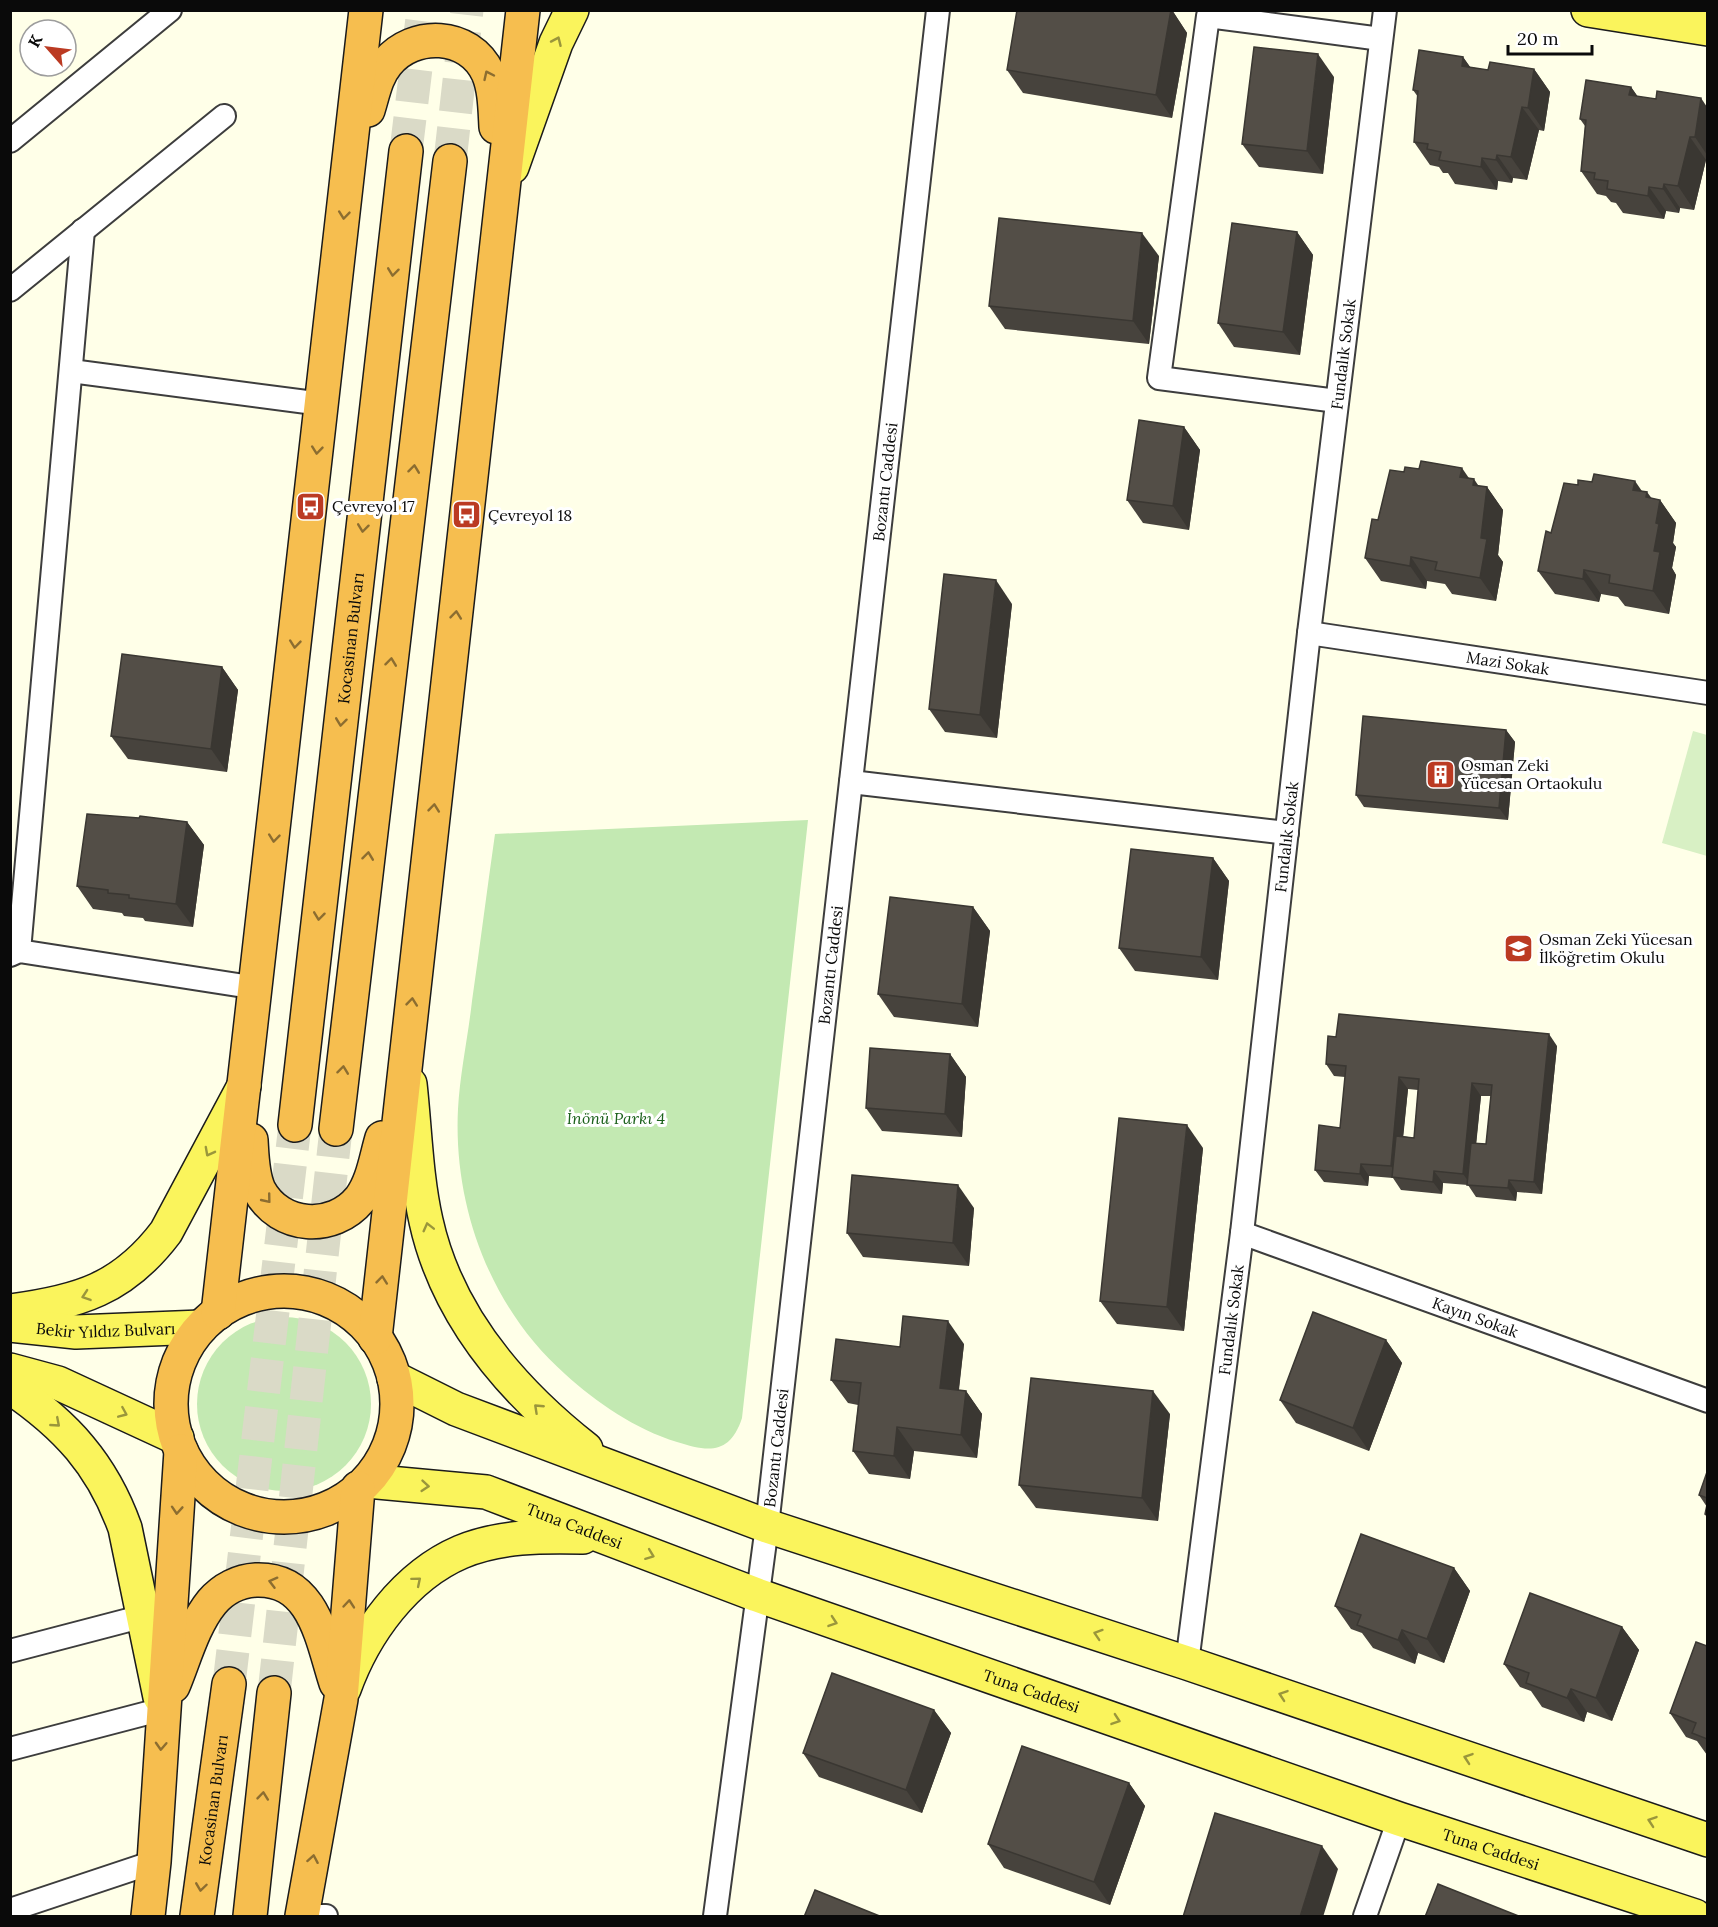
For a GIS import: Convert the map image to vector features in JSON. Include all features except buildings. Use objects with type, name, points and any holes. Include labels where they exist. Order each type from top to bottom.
[{"type":"highway","points":[[210,1320],[246,1082],[366,10]]},
{"type":"highway","points":[[375,1338],[523,10]]},
{"type":"highway","points":[[348,175],[378,79],[385,65],[395,53],[409,45],[423,40],[439,39],[467,49],[487,71],[492,85],[503,195]]},
{"type":"highway","name":"Kocasinan Bulvarı","points":[[295,1125],[406,151]]},
{"type":"highway","points":[[336,1129],[450,161]]},
{"type":"highway","points":[[246,1082],[254,1174],[259,1189],[279,1212],[292,1219],[323,1222],[338,1217],[351,1208],[369,1183],[407,1050]]},
{"type":"highway","points":[[148,1917],[154,1862],[179,1445],[171,1408],[178,1365],[188,1345],[210,1320],[237,1302],[258,1294],[280,1291],[302,1292],[343,1308],[361,1321],[387,1357],[394,1378],[397,1400],[393,1432],[380,1463],[362,1485],[331,1506],[310,1514],[288,1517],[266,1516],[244,1510],[225,1501],[207,1487],[179,1445]]},
{"type":"highway","points":[[310,1916],[341,1699],[362,1485]]},
{"type":"highway","points":[[163,1709],[211,1603],[221,1592],[248,1580],[277,1582],[290,1588],[310,1607],[341,1699]]},
{"type":"highway","name":"Kocasinan Bulvarı","points":[[197,1917],[229,1684]]},
{"type":"highway","points":[[250,1917],[274,1693]]},
{"type":"main road","points":[[503,195],[556,43],[572,10]]},
{"type":"main road","points":[[1588,10],[1707,29]]},
{"type":"main road","points":[[407,1050],[426,1221],[454,1298],[491,1357],[528,1399],[586,1448],[618,1470]]},
{"type":"main road","points":[[10,1311],[44,1307],[94,1293],[133,1269],[150,1253],[166,1232],[246,1082]]},
{"type":"main road","name":"Bekir Yıldız Bulvarı","points":[[10,1325],[76,1332],[210,1320]]},
{"type":"main road","points":[[10,1370],[78,1391],[179,1445]]},
{"type":"main road","points":[[394,1378],[456,1408],[767,1526],[1187,1663],[1707,1840]]},
{"type":"main road","points":[[10,1387],[64,1429],[83,1449],[106,1483],[125,1528],[163,1709]]},
{"type":"main road","name":"Tuna Caddesi","points":[[362,1485],[486,1492],[757,1595],[1399,1819],[1695,1917]]},
{"type":"main road","points":[[341,1699],[361,1649],[375,1626],[409,1588],[444,1561],[477,1546],[519,1538],[602,1537]]},
{"type":"street","points":[[10,141],[171,10]]},
{"type":"street","name":"Bozantı Caddesi","points":[[714,1917],[767,1526],[938,10]]},
{"type":"street","name":"Fundalık Sokak","points":[[1187,1663],[1242,1233],[1309,633],[1384,10]]},
{"type":"street","points":[[1337,401],[1160,378],[1208,16],[1381,39]]},
{"type":"street","points":[[10,290],[224,116]]},
{"type":"street","points":[[84,230],[71,371],[21,818],[15,953],[257,988]]},
{"type":"street","points":[[71,371],[322,404]]},
{"type":"street","name":"Mazi Sokak","points":[[1309,633],[1707,693]]},
{"type":"street","points":[[850,782],[1287,833]]},
{"type":"street","name":"Kayın Sokak","points":[[1242,1233],[1707,1401]]},
{"type":"street","points":[[10,1651],[144,1616]]},
{"type":"street","points":[[10,1749],[163,1709]]},
{"type":"street","points":[[1365,1917],[1399,1819]]},
{"type":"street","points":[[10,1910],[154,1862]]},
{"type":"green space","points":[[1693,731],[1707,735],[1707,856],[1662,843]]},
{"type":"green space","name":"İnönü Parkı 4","points":[[808,820],[742,1418],[731,1439],[724,1444],[717,1448],[699,1448],[661,1437],[617,1414],[577,1385],[539,1348],[516,1319],[497,1287],[470,1219],[462,1183],[458,1146],[458,1109],[495,834]]},
{"type":"green space","points":[[284,1317],[301,1318],[317,1323],[333,1331],[346,1342],[357,1355],[365,1371],[370,1387],[370,1421],[365,1437],[357,1453],[346,1466],[333,1477],[317,1485],[301,1490],[284,1491],[267,1490],[251,1485],[235,1477],[222,1466],[211,1453],[203,1437],[198,1421],[197,1404],[198,1387],[203,1371],[211,1355],[222,1342],[235,1331],[251,1323],[267,1318]]},
{"type":"tunnel","points":[[406,151],[423,10]]},
{"type":"tunnel","points":[[450,161],[467,10]]},
{"type":"tunnel","points":[[229,1684],[295,1125]]},
{"type":"tunnel","points":[[274,1693],[336,1129]]},
{"type":"place","name":"Çevreyol 17","points":[[311,506]]},
{"type":"place","name":"Çevreyol 18","points":[[467,515]]},
{"type":"place","name":"Osman Zeki Yücesan Ortaokulu","points":[[1440,774]]},
{"type":"place","name":"Osman Zeki Yücesan İlköğretim Okulu","points":[[1518,948]]}]
